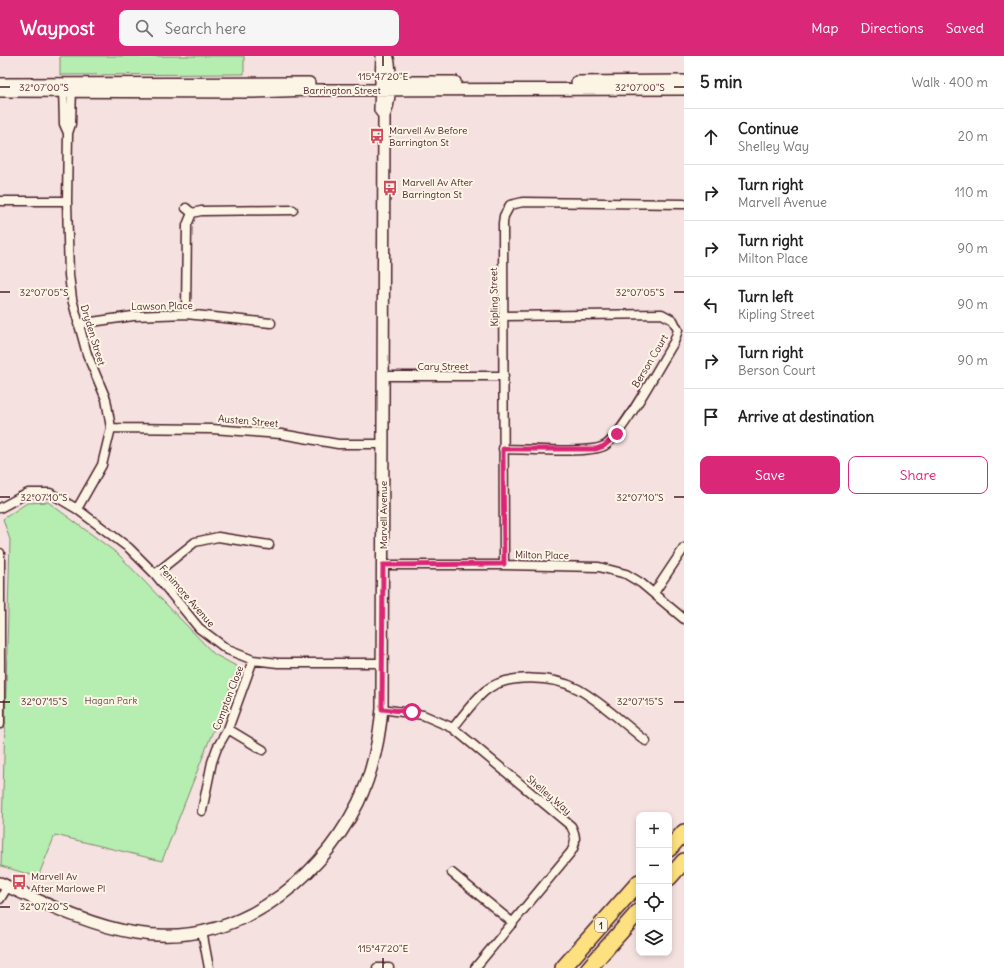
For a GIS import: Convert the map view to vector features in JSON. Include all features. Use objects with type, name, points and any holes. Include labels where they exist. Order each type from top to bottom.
[{"type":"highway","points":[[670,848],[684,832]]},
{"type":"highway","points":[[672,875],[684,861]]},
{"type":"highway","name":"1","points":[[563,968],[637,884]]},
{"type":"highway","name":"1","points":[[589,968],[636,914]]},
{"type":"street","name":"Marvell Avenue","points":[[382,56],[384,86]]},
{"type":"street","name":"Marvell Avenue","points":[[4,884],[91,922],[122,931],[168,935],[202,931],[238,921],[270,904],[290,890],[319,861],[336,839],[358,802],[376,751],[382,709],[384,116],[380,110],[387,56]]},
{"type":"street","name":"Barrington Street","points":[[0,91],[68,88],[384,86],[684,81]]},
{"type":"street","name":"Barrington Street","points":[[0,84],[68,88]]},
{"type":"street","name":"Barrington Street","points":[[384,86],[684,89]]},
{"type":"street","name":"Dryden Street","points":[[68,88],[71,124],[68,133],[67,201],[69,275],[72,299],[87,354],[106,399],[111,428],[102,465],[77,509]]},
{"type":"street","points":[[0,201],[67,201]]},
{"type":"street","name":"Kipling Street","points":[[504,564],[504,216],[510,205],[523,202],[684,204]]},
{"type":"street","points":[[186,314],[187,225],[189,211],[293,210]]},
{"type":"street","name":"Lawson Place","points":[[78,324],[133,316],[186,314],[271,323]]},
{"type":"street","name":"Berson Court","points":[[503,449],[587,450],[604,446],[611,441],[627,419],[674,342],[678,330],[673,320],[662,314],[504,316]]},
{"type":"street","name":"Cary Street","points":[[383,376],[504,376]]},
{"type":"street","name":"Austen Street","points":[[111,428],[219,429],[281,434],[338,444],[383,444]]},
{"type":"street","name":"Fenimore Avenue","points":[[0,508],[28,493],[50,493],[77,509],[129,548],[155,574],[199,628],[228,650],[253,660],[278,663],[383,663]]},
{"type":"street","points":[[155,574],[195,542],[218,537],[269,545]]},
{"type":"street","points":[[654,593],[684,548]]},
{"type":"street","points":[[0,553],[0,724]]},
{"type":"street","name":"Milton Place","points":[[383,565],[504,564],[599,568],[626,574],[654,593],[684,619]]},
{"type":"street","name":"Compton Close","points":[[202,811],[212,762],[217,748],[228,729],[253,660]]},
{"type":"street","points":[[453,728],[478,699],[492,686],[513,679],[537,679],[565,684],[577,688],[591,696],[646,741]]},
{"type":"street","name":"Shelley Way","points":[[382,709],[423,715],[453,728],[571,826],[574,832],[576,842],[571,852],[475,968]]},
{"type":"street","points":[[228,729],[263,750]]},
{"type":"street","points":[[452,873],[513,923]]},
{"type":"street","points":[[0,899],[4,884]]},
{"type":"street","points":[[202,931],[210,968]]},
{"type":"street","points":[[377,968],[389,968]]},
{"type":"green space","points":[[60,56],[244,56],[244,74],[60,75]]},
{"type":"green space","name":"Hagan Park","points":[[48,502],[118,554],[214,654],[238,667],[162,861],[55,835],[38,877],[1,866],[10,540],[3,519],[27,503]]},
{"type":"place","name":"Marvell Av Before Barrington St","points":[[377,136]]},
{"type":"place","name":"Marvell Av After Barrington St","points":[[390,188]]},
{"type":"place","name":"Marvell Av After Marlowe Pl","points":[[19,882]]},
{"type":"route","points":[[412,712],[382,709],[383,565],[504,564],[503,449],[596,449],[604,446],[617,434]]}]
